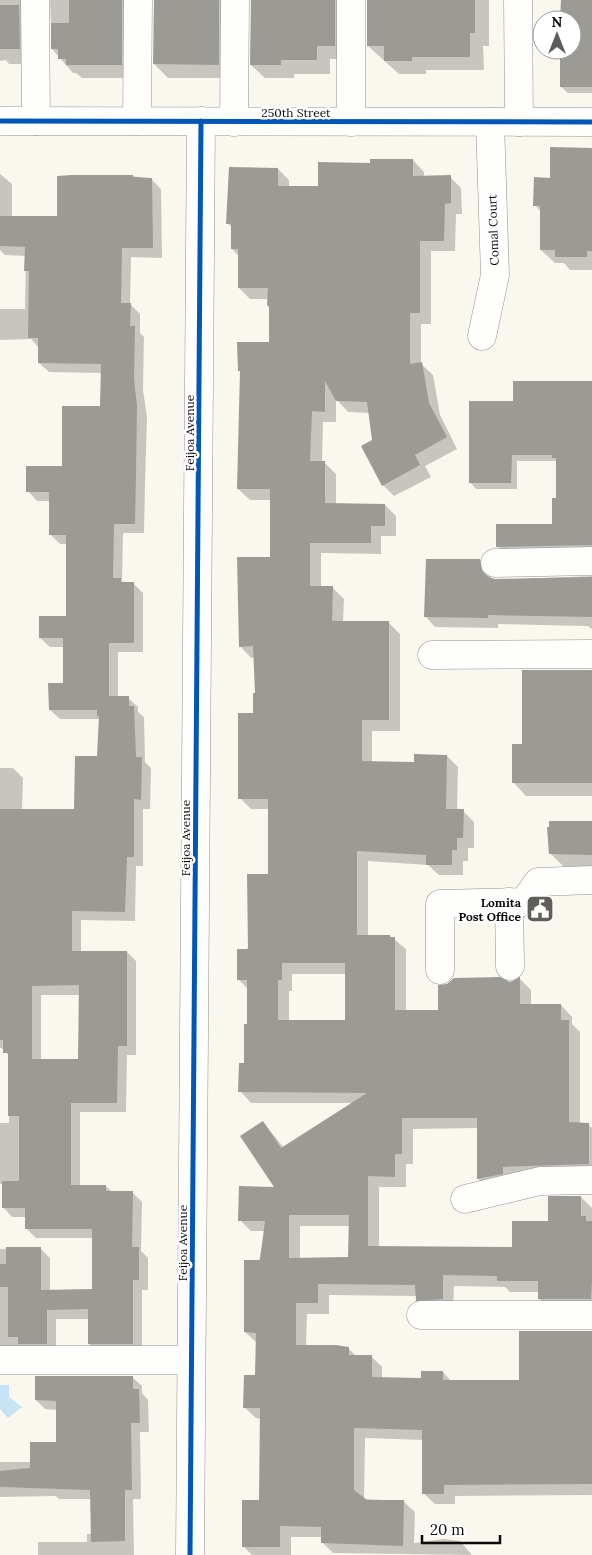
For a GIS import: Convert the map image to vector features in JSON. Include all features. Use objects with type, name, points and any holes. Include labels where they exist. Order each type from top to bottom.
[{"type":"street","points":[[34,0],[36,121]]},
{"type":"street","points":[[137,121],[138,0]]},
{"type":"street","points":[[234,122],[236,0]]},
{"type":"street","points":[[351,0],[351,122]]},
{"type":"street","points":[[518,0],[519,122]]},
{"type":"street","name":"250th Street","points":[[0,120],[592,122]]},
{"type":"street","name":"Feijoa Avenue","points":[[190,1555],[201,121]]},
{"type":"street","name":"Comal Court","points":[[482,336],[495,275],[490,122]]},
{"type":"street","points":[[495,563],[592,562]]},
{"type":"street","points":[[432,655],[592,654]]},
{"type":"street","points":[[440,970],[440,904],[524,902],[538,882],[592,880]]},
{"type":"street","points":[[508,902],[510,966]]},
{"type":"street","points":[[465,1198],[540,1181],[592,1180]]},
{"type":"street","points":[[421,1315],[592,1315]]},
{"type":"street","points":[[0,1360],[191,1360]]},
{"type":"water","points":[[0,1385],[9,1385],[9,1397],[22,1407],[8,1418],[0,1409]]},
{"type":"building","points":[[69,0],[122,0],[122,65],[66,65],[66,59],[58,59],[58,49],[51,49],[51,23],[69,23]]},
{"type":"building","points":[[154,0],[219,0],[219,65],[153,64]]},
{"type":"building","points":[[251,0],[335,0],[335,46],[317,46],[317,60],[281,60],[281,65],[250,65]]},
{"type":"building","points":[[367,0],[475,0],[475,33],[470,33],[470,57],[412,57],[412,61],[384,61],[384,46],[367,46]]},
{"type":"building","points":[[561,0],[592,0],[592,87],[560,87],[560,60],[582,60],[582,10],[560,10]]},
{"type":"building","points":[[0,5],[19,5],[20,49],[0,49]]},
{"type":"building","points":[[550,147],[592,148],[592,251],[587,251],[587,257],[555,257],[555,250],[540,250],[540,206],[533,206],[534,177],[550,178]]},
{"type":"building","points":[[370,159],[413,159],[413,176],[451,175],[451,203],[445,204],[444,241],[420,241],[420,313],[410,313],[410,364],[422,362],[429,403],[447,437],[415,455],[420,465],[382,486],[361,446],[372,440],[367,402],[336,401],[325,381],[325,412],[312,411],[310,461],[325,461],[325,503],[385,504],[385,526],[371,526],[371,543],[310,543],[310,586],[333,586],[332,621],[389,621],[389,720],[362,720],[362,761],[414,762],[414,754],[447,755],[446,809],[464,809],[463,838],[457,838],[457,850],[452,850],[452,865],[426,865],[426,855],[357,851],[357,935],[390,935],[390,937],[395,937],[395,1010],[438,1010],[438,985],[447,984],[454,978],[500,977],[510,982],[520,977],[520,1004],[561,1004],[561,1020],[569,1020],[569,1122],[589,1123],[589,1164],[503,1167],[503,1174],[477,1179],[477,1118],[402,1118],[402,1154],[395,1154],[395,1177],[368,1176],[368,1246],[512,1247],[512,1221],[548,1221],[548,1196],[581,1196],[581,1216],[586,1216],[586,1221],[592,1221],[591,1299],[538,1299],[538,1281],[497,1281],[497,1276],[443,1275],[443,1299],[416,1301],[415,1285],[318,1284],[318,1303],[296,1303],[296,1345],[336,1345],[349,1347],[349,1355],[372,1355],[372,1377],[421,1378],[421,1371],[443,1371],[443,1380],[519,1380],[519,1331],[592,1331],[592,1484],[444,1485],[444,1494],[422,1494],[422,1430],[354,1428],[354,1490],[367,1500],[404,1500],[403,1546],[321,1543],[321,1527],[280,1526],[280,1547],[242,1547],[242,1500],[259,1500],[260,1408],[243,1408],[244,1375],[255,1375],[256,1333],[244,1332],[244,1260],[260,1260],[265,1221],[238,1221],[239,1186],[274,1187],[240,1136],[263,1121],[281,1148],[367,1093],[238,1092],[239,1063],[244,1063],[244,1024],[247,1024],[247,980],[237,980],[237,949],[248,949],[247,874],[268,874],[268,799],[238,799],[238,713],[253,713],[253,693],[255,693],[253,646],[239,647],[237,557],[270,557],[270,489],[237,489],[240,371],[238,371],[237,342],[269,342],[269,307],[267,305],[268,288],[238,288],[238,249],[231,249],[231,224],[226,224],[229,167],[278,168],[278,186],[318,186],[318,162],[370,163]],"holes":[[[282,963],[345,963],[345,1020],[278,1020],[278,980],[282,980]],[[289,1215],[349,1215],[348,1257],[289,1258]]]},
{"type":"building","points":[[133,175],[133,177],[152,178],[153,248],[122,248],[121,303],[131,303],[130,326],[135,326],[134,379],[137,406],[135,524],[114,524],[113,578],[121,578],[121,582],[134,582],[134,643],[109,643],[109,696],[129,696],[129,706],[134,706],[136,757],[142,757],[141,800],[134,799],[134,857],[127,857],[125,912],[72,911],[72,951],[127,951],[127,1046],[118,1046],[117,1103],[71,1103],[71,1185],[106,1185],[106,1191],[133,1191],[132,1247],[139,1247],[139,1280],[133,1280],[133,1344],[88,1344],[88,1309],[47,1310],[47,1344],[18,1344],[18,1337],[8,1337],[8,1287],[0,1287],[0,1264],[6,1264],[6,1247],[41,1247],[41,1290],[92,1289],[92,1229],[25,1229],[25,1208],[2,1208],[2,1181],[19,1181],[19,1116],[8,1116],[8,1053],[3,1053],[3,1040],[0,1040],[0,809],[74,809],[75,756],[97,756],[99,716],[97,716],[97,710],[49,710],[48,683],[63,683],[63,638],[39,638],[39,616],[66,616],[66,535],[49,535],[49,492],[26,492],[26,466],[62,466],[62,406],[100,406],[101,364],[38,363],[38,338],[28,338],[29,271],[24,271],[25,247],[0,246],[0,216],[57,216],[57,176]],"holes":[[[79,985],[78,1059],[32,1059],[32,986]]]},
{"type":"building","points":[[513,381],[592,381],[592,545],[496,547],[496,524],[552,524],[552,498],[556,498],[556,458],[552,458],[552,455],[512,455],[511,483],[469,483],[469,401],[513,401]]},
{"type":"building","points":[[426,559],[480,559],[482,571],[488,577],[495,579],[592,577],[592,617],[488,615],[488,618],[424,617]]},
{"type":"building","points":[[522,670],[592,670],[592,783],[512,783],[512,744],[522,744]]},
{"type":"building","points":[[549,821],[592,821],[592,855],[549,854],[547,827],[549,827]]},
{"type":"building","points":[[35,1376],[133,1376],[133,1389],[139,1389],[140,1423],[131,1423],[132,1490],[125,1490],[125,1541],[91,1542],[90,1490],[0,1487],[0,1471],[30,1468],[30,1442],[56,1442],[56,1401],[35,1400]]},
{"type":"cycle path","points":[[0,121],[592,122]]},
{"type":"cycle path","points":[[190,1555],[201,121]]},
{"type":"place","name":"Lomita Post Office","points":[[540,909]]}]
